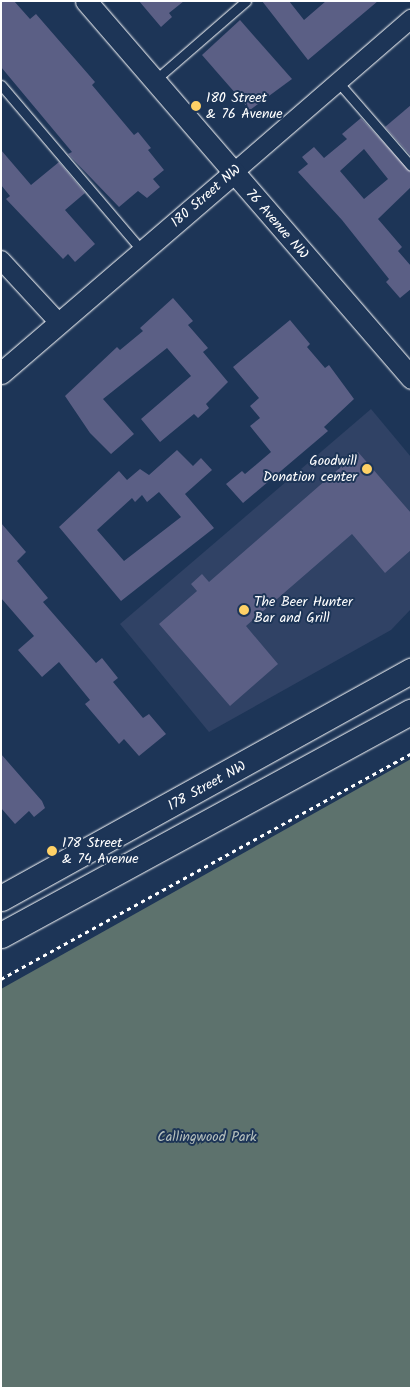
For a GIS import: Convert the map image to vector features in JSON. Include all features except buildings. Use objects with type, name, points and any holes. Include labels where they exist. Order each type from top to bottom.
[{"type":"main road","name":"178 Street NW","points":[[1,898],[411,671]]},
{"type":"main road","points":[[1,935],[411,711]]},
{"type":"street","name":"76 Avenue NW","points":[[86,1],[232,174],[411,378]]},
{"type":"street","name":"180 Street NW","points":[[1,373],[411,19]]},
{"type":"street","points":[[1,260],[60,324]]},
{"type":"lane","points":[[154,81],[246,1]]},
{"type":"lane","points":[[338,82],[411,166]]},
{"type":"lane","points":[[1,85],[143,252]]},
{"type":"path","points":[[1,979],[411,754]]},
{"type":"shaded area","points":[[371,409],[411,457],[411,609],[391,630],[209,732],[120,624]]},
{"type":"green space","name":"Callingwood Park","points":[[411,759],[411,1388],[1,1388],[1,989]]},
{"type":"place","name":"180 Street & 76 Avenue","points":[[196,106]]},
{"type":"place","name":"Goodwill Donation center","points":[[367,469]]},
{"type":"place","name":"The Beer Hunter Bar and Grill","points":[[244,610]]},
{"type":"place","name":"178 Street & 74 Avenue","points":[[52,851]]}]
